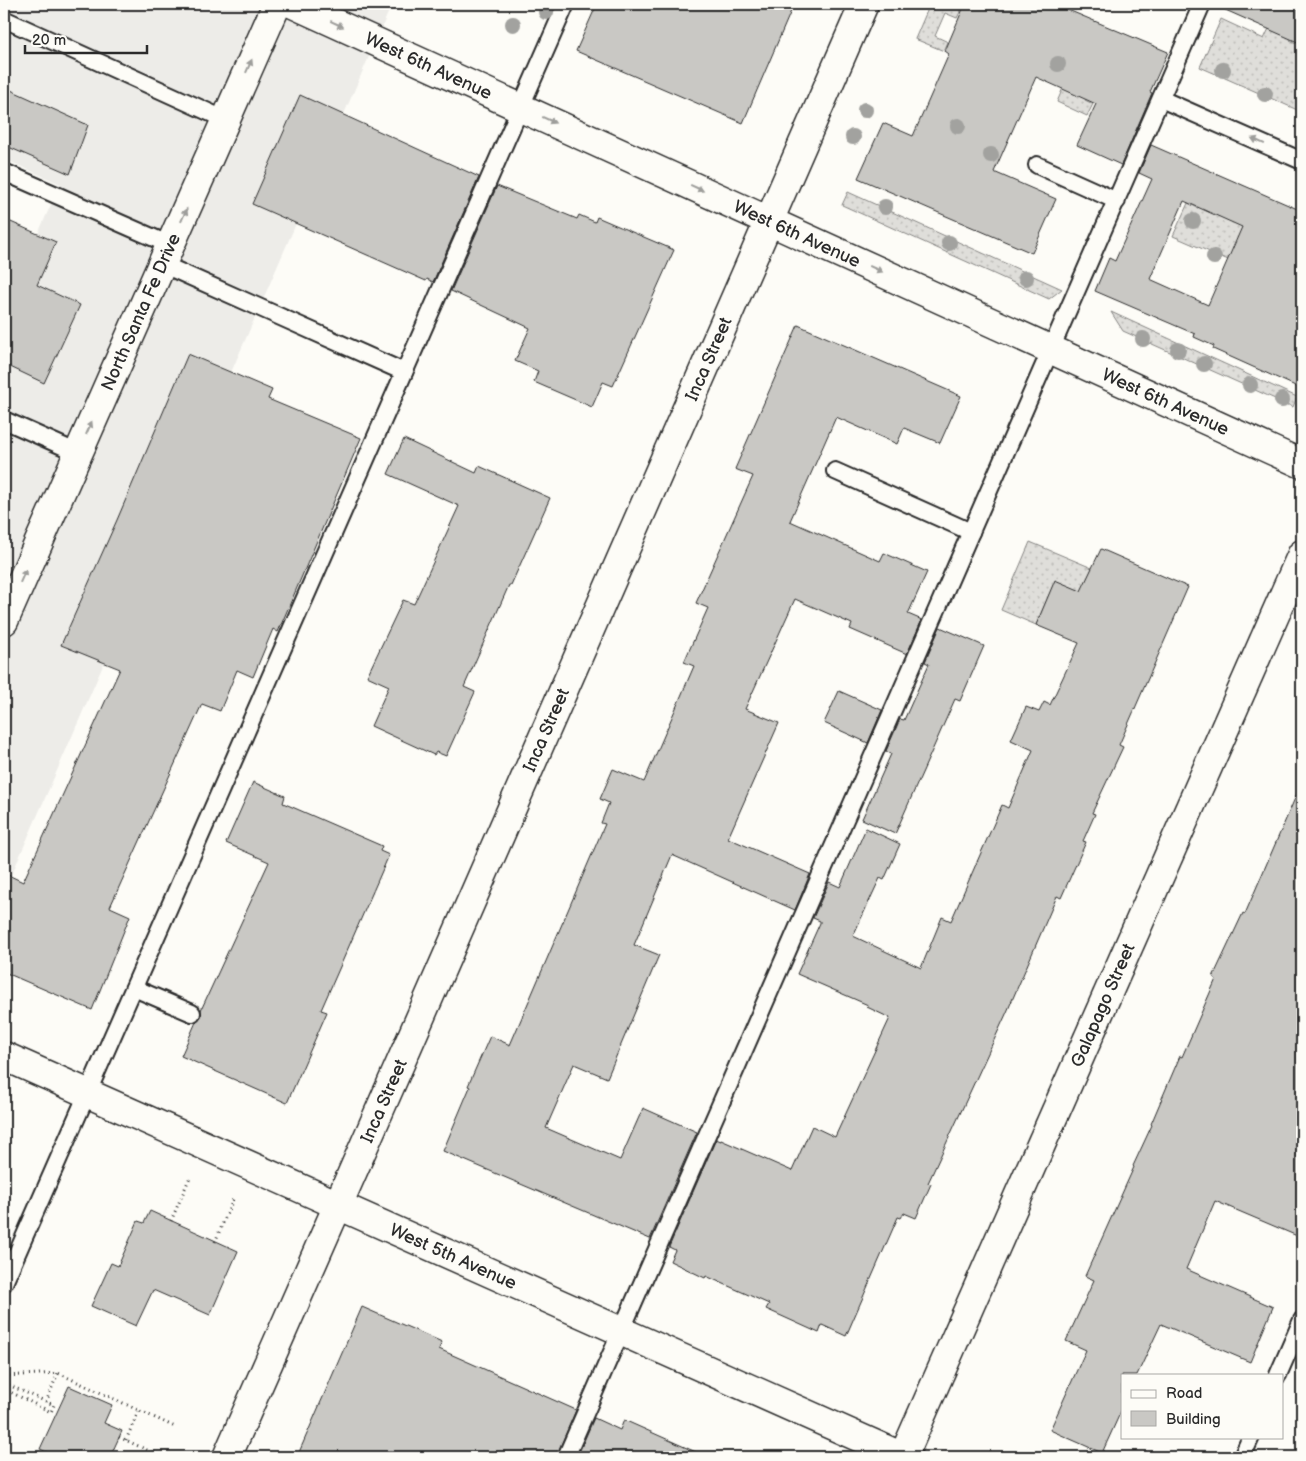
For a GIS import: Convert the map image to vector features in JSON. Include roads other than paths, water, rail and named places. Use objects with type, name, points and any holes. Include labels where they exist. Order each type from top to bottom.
[{"type":"street","name":"North Santa Fe Drive","points":[[4,621],[277,4]]},
{"type":"street","name":"West 6th Avenue","points":[[293,4],[1302,464]]},
{"type":"street","name":"Inca Street","points":[[227,1457],[864,4]]},
{"type":"street","name":"Galapago Street","points":[[903,1457],[1302,554]]},
{"type":"street","name":"West 5th Avenue","points":[[4,1056],[903,1457]]},
{"type":"lane","points":[[4,1283],[566,4]]},
{"type":"lane","points":[[566,1457],[1202,4]]},
{"type":"lane","points":[[4,19],[226,120]]},
{"type":"lane","points":[[1161,99],[1302,161]]},
{"type":"lane","points":[[1037,165],[1116,201]]},
{"type":"lane","points":[[4,172],[404,372]]},
{"type":"lane","points":[[4,420],[78,453]]},
{"type":"lane","points":[[835,472],[971,532]]},
{"type":"lane","points":[[134,988],[192,1013]]},
{"type":"lane","points":[[1278,1374],[1302,1320]]},
{"type":"lane","points":[[1242,1457],[1251,1438]]}]
